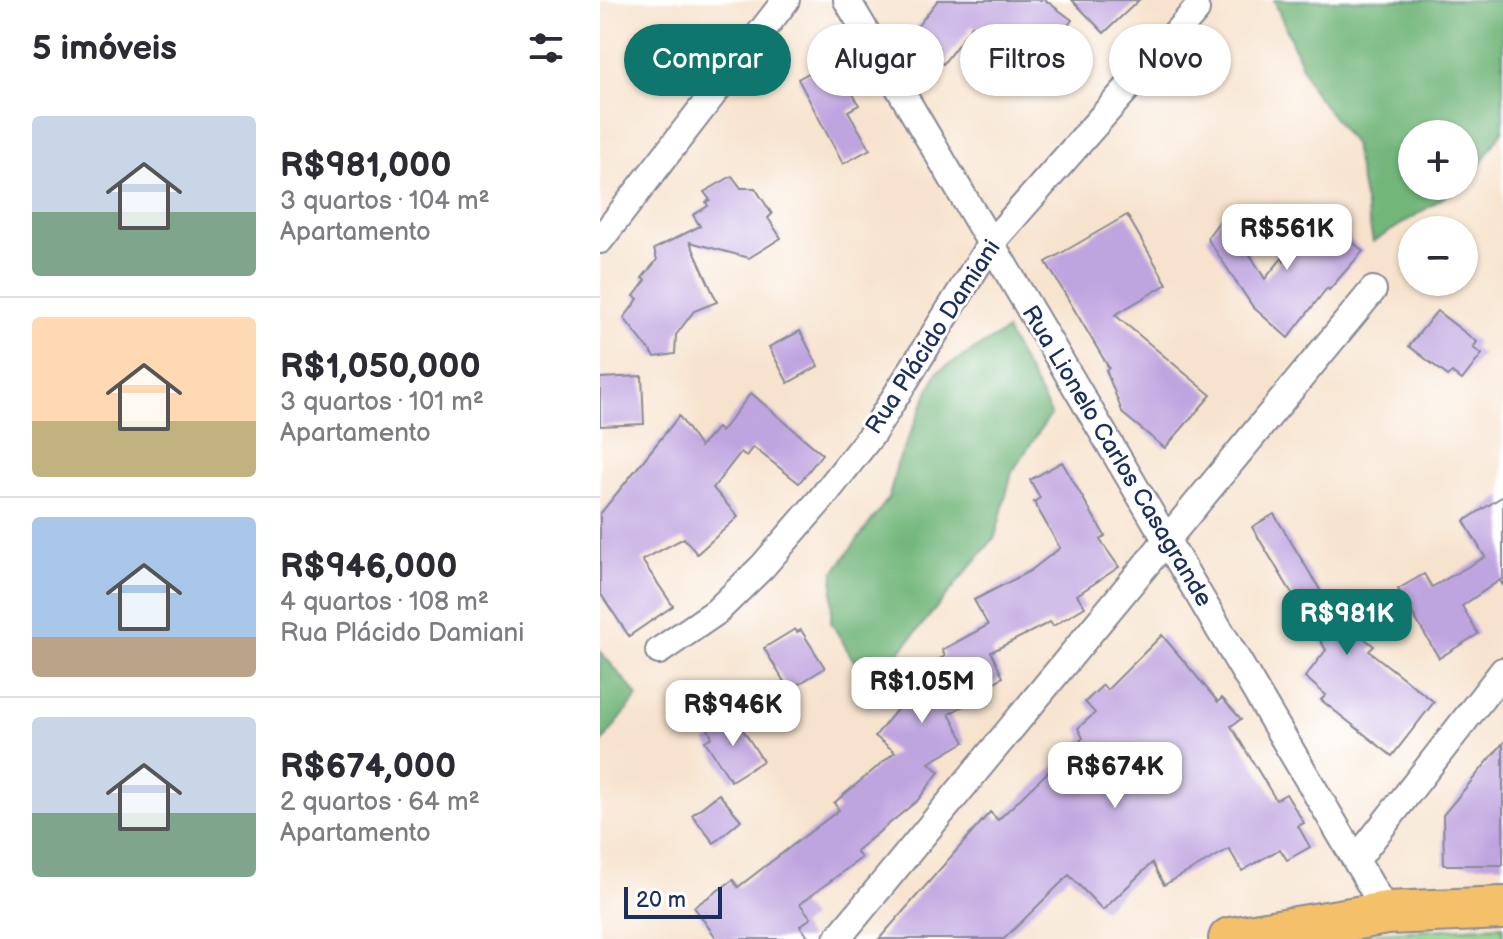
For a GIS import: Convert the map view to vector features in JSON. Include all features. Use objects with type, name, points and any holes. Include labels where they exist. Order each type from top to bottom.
[{"type":"main road","points":[[1230,939],[1387,913],[1503,908]]},
{"type":"street","points":[[600,240],[786,0]]},
{"type":"street","name":"Rua Lionelo Carlos Casagrande","points":[[847,0],[1387,913]]},
{"type":"street","name":"Rua Plácido Damiani","points":[[659,651],[716,612],[763,566],[821,499],[872,434],[991,243],[1196,10]]},
{"type":"street","points":[[837,939],[1373,290]]},
{"type":"street","points":[[1356,860],[1503,671]]},
{"type":"green space","points":[[1274,0],[1503,0],[1503,130],[1478,167],[1478,120],[1398,120],[1398,200],[1440,200],[1414,216],[1398,216],[1398,226],[1373,242],[1353,144],[1311,88]]},
{"type":"green space","points":[[1006,331],[1051,414],[1012,472],[995,537],[873,684],[852,658],[831,622],[834,572],[889,497],[897,464],[937,372]]},
{"type":"green space","points":[[600,651],[638,696],[600,745]]},
{"type":"green space","points":[[1503,926],[1503,939],[1326,939],[1378,933]]},
{"type":"building","points":[[938,0],[1045,0],[1072,20],[1069,24],[960,24],[960,42],[944,63],[944,24],[919,24]]},
{"type":"building","points":[[1072,0],[1139,0],[1114,24],[1109,24],[1104,33]]},
{"type":"building","points":[[807,74],[807,96],[798,79]]},
{"type":"building","points":[[807,96],[854,96],[859,105],[848,111],[870,149],[843,164]]},
{"type":"building","points":[[732,176],[741,188],[755,188],[772,214],[768,218],[781,238],[749,258],[690,242],[717,302],[694,311],[676,335],[675,354],[655,357],[624,318],[638,299],[634,296],[646,280],[642,278],[657,260],[654,249],[700,226],[693,215],[708,206],[706,202],[710,200],[704,192]]},
{"type":"building","points":[[1225,214],[1265,279],[1324,217],[1363,251],[1329,290],[1327,288],[1288,338],[1253,307],[1207,238]]},
{"type":"building","points":[[1127,215],[1167,284],[1115,315],[1211,395],[1165,448],[1123,414],[1106,370],[1109,368],[1046,262]]},
{"type":"building","points":[[1437,311],[1477,342],[1473,348],[1482,354],[1462,380],[1452,373],[1448,376],[1409,346]]},
{"type":"building","points":[[800,331],[818,366],[788,383],[769,347]]},
{"type":"building","points":[[642,376],[644,424],[600,426],[600,378]]},
{"type":"building","points":[[751,393],[822,454],[799,483],[753,447],[746,456],[741,452],[713,488],[738,517],[697,554],[684,538],[642,560],[673,606],[629,636],[600,593],[600,514],[679,416],[700,447],[717,428],[721,432]]},
{"type":"building","points":[[1062,462],[1105,536],[1100,540],[1119,567],[1077,595],[1085,607],[1053,626],[1050,622],[991,652],[1003,677],[981,690],[984,694],[949,714],[965,742],[929,763],[939,772],[918,800],[856,851],[861,858],[800,904],[811,918],[800,926],[810,939],[717,939],[694,907],[733,880],[738,887],[839,810],[834,803],[895,752],[875,736],[924,677],[922,669],[945,656],[942,650],[988,625],[974,600],[1030,571],[1060,548],[1034,502],[1040,498],[1030,480]]},
{"type":"building","points":[[1503,496],[1503,586],[1500,580],[1462,606],[1478,634],[1439,658],[1398,589],[1424,574],[1432,587],[1485,557],[1464,521]]},
{"type":"building","points":[[1274,514],[1336,616],[1374,646],[1369,651],[1434,702],[1392,756],[1321,700],[1326,695],[1305,677],[1326,650],[1252,527]]},
{"type":"building","points":[[795,629],[797,632],[801,630],[825,668],[789,690],[764,648]]},
{"type":"building","points":[[1162,635],[1218,702],[1222,698],[1241,719],[1231,726],[1276,800],[1286,794],[1304,823],[1298,826],[1310,847],[1287,860],[1280,849],[1242,871],[1229,849],[1164,885],[1152,863],[1103,910],[1069,875],[1004,939],[879,939],[990,812],[998,820],[1083,738],[1078,728],[1095,713],[1085,702],[1103,685],[1107,690]]},
{"type":"building","points":[[733,714],[763,761],[731,781],[705,741],[712,737],[708,729]]},
{"type":"building","points":[[1503,743],[1503,865],[1444,865],[1443,815]]},
{"type":"building","points":[[719,794],[741,820],[714,843],[692,815]]}]
